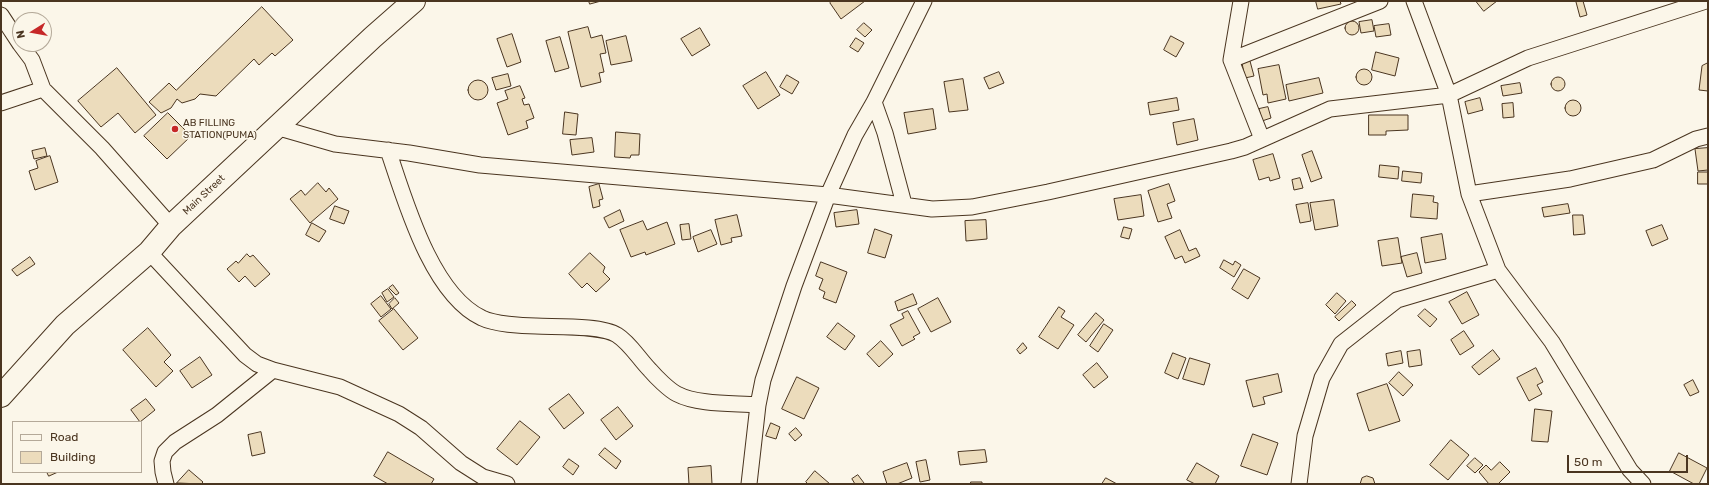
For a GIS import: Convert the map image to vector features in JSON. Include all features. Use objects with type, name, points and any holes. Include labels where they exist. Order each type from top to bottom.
[{"type":"highway","name":"Main Street","points":[[1,396],[65,325],[149,252],[171,226],[276,127],[414,1]]},
{"type":"street","points":[[749,484],[758,405],[763,380],[794,286],[828,196],[855,135],[874,102],[924,1]]},
{"type":"street","points":[[1241,1],[1231,60],[1262,139]]},
{"type":"street","points":[[1231,60],[1380,1]]},
{"type":"street","points":[[1414,1],[1449,95],[1469,194],[1498,270],[1552,342],[1630,470],[1643,484]]},
{"type":"street","points":[[276,127],[335,144],[388,150],[480,165],[828,196],[932,208],[972,207],[1231,152],[1330,109],[1449,95],[1528,58],[1706,1]]},
{"type":"street","points":[[1,15],[12,32]]},
{"type":"street","points":[[26,52],[32,60],[43,89],[102,148],[171,226]]},
{"type":"street","points":[[1,103],[43,89]]},
{"type":"street","points":[[874,102],[885,133],[904,204]]},
{"type":"street","points":[[1469,194],[1570,179],[1653,160],[1696,139],[1708,136]]},
{"type":"street","points":[[388,150],[417,232],[442,282],[471,311],[483,319],[518,326],[583,328],[616,334],[630,346],[650,371],[677,394],[696,400],[758,405]]},
{"type":"street","points":[[149,252],[245,355],[257,364],[273,370],[340,387],[399,414],[421,428],[461,463],[483,477],[508,484]]},
{"type":"street","points":[[1299,484],[1307,429],[1322,378],[1341,344],[1397,300],[1498,270]]},
{"type":"street","points":[[166,484],[162,461],[165,452],[175,442],[217,415],[273,370]]},
{"type":"building","points":[[589,1],[601,1],[590,4]]},
{"type":"building","points":[[832,1],[865,1],[841,19],[830,3]]},
{"type":"building","points":[[1316,1],[1340,1],[1341,4],[1318,9]]},
{"type":"building","points":[[1476,1],[1497,1],[1484,11]]},
{"type":"building","points":[[1583,1],[1587,15],[1580,17],[1576,2]]},
{"type":"building","points":[[262,7],[293,40],[275,56],[272,53],[259,65],[254,59],[216,96],[200,94],[195,99],[182,103],[177,99],[171,108],[161,113],[149,102],[169,83],[176,90]]},
{"type":"building","points":[[1372,20],[1374,31],[1361,33],[1359,22]]},
{"type":"building","points":[[1352,21],[1357,23],[1359,28],[1357,33],[1352,35],[1347,33],[1345,28],[1347,23]]},
{"type":"building","points":[[864,23],[872,30],[865,37],[857,30]]},
{"type":"building","points":[[1389,24],[1391,35],[1376,37],[1374,26]]},
{"type":"building","points":[[588,27],[591,38],[602,35],[606,53],[600,54],[604,72],[599,73],[601,82],[581,87],[568,32]]},
{"type":"building","points":[[700,28],[710,45],[692,56],[681,39]]},
{"type":"building","points":[[512,34],[521,62],[507,67],[497,39]]},
{"type":"building","points":[[626,36],[632,61],[611,65],[606,41]]},
{"type":"building","points":[[1171,36],[1184,43],[1176,57],[1164,50]]},
{"type":"building","points":[[560,37],[569,68],[555,72],[546,41]]},
{"type":"building","points":[[856,38],[864,43],[858,52],[850,47]]},
{"type":"building","points":[[1376,52],[1399,58],[1395,76],[1372,70]]},
{"type":"building","points":[[1250,61],[1254,76],[1245,78],[1242,63]]},
{"type":"building","points":[[1708,63],[1708,91],[1699,90],[1702,66]]},
{"type":"building","points":[[1279,65],[1286,99],[1268,103],[1267,94],[1263,95],[1258,69]]},
{"type":"building","points":[[117,68],[156,115],[135,133],[118,113],[101,127],[78,101]]},
{"type":"building","points":[[1361,69],[1367,69],[1372,74],[1370,83],[1367,85],[1361,85],[1356,80],[1356,74]]},
{"type":"building","points":[[766,72],[780,95],[758,109],[743,86]]},
{"type":"building","points":[[999,72],[1004,83],[989,89],[984,78]]},
{"type":"building","points":[[508,74],[511,86],[496,90],[492,78]]},
{"type":"building","points":[[787,75],[799,82],[792,94],[780,87]]},
{"type":"building","points":[[1558,77],[1563,79],[1565,84],[1563,89],[1558,91],[1553,89],[1551,84],[1553,79]]},
{"type":"building","points":[[1319,78],[1323,93],[1289,101],[1286,85]]},
{"type":"building","points":[[963,79],[968,110],[949,112],[944,82]]},
{"type":"building","points":[[478,80],[485,83],[488,90],[485,97],[478,100],[471,97],[468,90],[471,83]]},
{"type":"building","points":[[1520,83],[1522,93],[1503,96],[1501,86]]},
{"type":"building","points":[[520,86],[525,98],[522,99],[524,105],[529,104],[534,118],[526,121],[528,128],[508,135],[497,103],[508,99],[505,91]]},
{"type":"building","points":[[1177,98],[1179,110],[1150,115],[1148,103]]},
{"type":"building","points":[[1480,98],[1483,110],[1468,114],[1465,102]]},
{"type":"building","points":[[1573,100],[1580,105],[1581,108],[1576,115],[1573,116],[1566,111],[1565,108],[1570,101]]},
{"type":"building","points":[[1513,103],[1514,117],[1503,118],[1502,104]]},
{"type":"building","points":[[1268,107],[1271,118],[1262,121],[1259,109]]},
{"type":"building","points":[[933,109],[936,129],[908,134],[904,113]]},
{"type":"building","points":[[565,112],[578,114],[576,135],[563,134]]},
{"type":"building","points":[[168,113],[191,136],[167,159],[144,136]]},
{"type":"building","points":[[1369,115],[1408,115],[1408,130],[1386,131],[1386,135],[1369,135]]},
{"type":"building","points":[[1194,119],[1198,140],[1177,145],[1173,123]]},
{"type":"building","points":[[616,132],[640,134],[639,155],[631,155],[630,158],[615,157]]},
{"type":"building","points":[[592,138],[594,152],[572,155],[570,140]]},
{"type":"building","points":[[45,148],[47,156],[34,159],[32,151]]},
{"type":"building","points":[[1708,148],[1708,170],[1698,171],[1695,149]]},
{"type":"building","points":[[1312,151],[1322,178],[1311,182],[1302,155]]},
{"type":"building","points":[[1273,154],[1280,178],[1270,181],[1269,177],[1259,180],[1253,160]]},
{"type":"building","points":[[50,156],[58,182],[35,190],[29,171],[38,168],[36,161]]},
{"type":"building","points":[[1380,165],[1399,167],[1398,179],[1379,177]]},
{"type":"building","points":[[1403,171],[1422,173],[1421,183],[1402,181]]},
{"type":"building","points":[[1698,172],[1708,172],[1708,184],[1698,184]]},
{"type":"building","points":[[1300,178],[1303,188],[1294,190],[1292,180]]},
{"type":"building","points":[[318,183],[326,192],[329,188],[338,199],[310,223],[290,199],[301,190],[305,195]]},
{"type":"building","points":[[599,184],[603,199],[599,200],[600,206],[593,208],[589,187]]},
{"type":"building","points":[[1169,184],[1175,201],[1167,204],[1172,218],[1158,222],[1148,191]]},
{"type":"building","points":[[1413,194],[1434,196],[1433,202],[1438,203],[1437,219],[1411,217]]},
{"type":"building","points":[[1141,195],[1144,216],[1118,220],[1114,199]]},
{"type":"building","points":[[1334,200],[1338,226],[1315,230],[1310,203]]},
{"type":"building","points":[[1308,203],[1311,221],[1300,223],[1296,205]]},
{"type":"building","points":[[1568,204],[1570,213],[1544,217],[1542,208]]},
{"type":"building","points":[[335,206],[349,211],[344,224],[330,219]]},
{"type":"building","points":[[620,210],[624,221],[609,228],[604,218]]},
{"type":"building","points":[[857,210],[859,224],[836,227],[834,213]]},
{"type":"building","points":[[737,215],[742,236],[731,238],[732,242],[721,245],[715,220]]},
{"type":"building","points":[[1573,215],[1583,215],[1585,234],[1574,235]]},
{"type":"building","points":[[986,220],[987,239],[966,241],[965,221]]},
{"type":"building","points":[[643,221],[647,230],[667,222],[675,244],[646,255],[645,252],[631,257],[620,230]]},
{"type":"building","points":[[312,223],[326,231],[319,242],[306,235]]},
{"type":"building","points":[[689,224],[691,239],[682,240],[680,225]]},
{"type":"building","points":[[1662,225],[1668,239],[1652,246],[1646,231]]},
{"type":"building","points":[[1124,227],[1132,229],[1129,239],[1121,237]]},
{"type":"building","points":[[875,229],[892,235],[885,258],[868,253]]},
{"type":"building","points":[[711,230],[717,244],[698,252],[693,237]]},
{"type":"building","points":[[1180,230],[1189,251],[1196,248],[1200,256],[1185,263],[1182,256],[1175,259],[1165,237]]},
{"type":"building","points":[[1442,234],[1446,259],[1425,263],[1421,238]]},
{"type":"building","points":[[1398,238],[1402,263],[1382,266],[1378,241]]},
{"type":"building","points":[[590,253],[605,267],[603,272],[610,279],[596,292],[587,283],[582,288],[569,274]]},
{"type":"building","points":[[1417,253],[1422,273],[1407,277],[1401,257]]},
{"type":"building","points":[[247,254],[250,257],[253,255],[270,274],[255,287],[245,276],[239,282],[227,269],[236,261],[238,263]]},
{"type":"building","points":[[30,257],[35,264],[17,276],[12,270]]},
{"type":"building","points":[[1224,260],[1233,265],[1235,261],[1241,265],[1234,277],[1220,268]]},
{"type":"building","points":[[821,262],[847,272],[836,303],[823,298],[825,292],[819,289],[823,279],[816,276]]},
{"type":"building","points":[[1244,269],[1260,278],[1248,299],[1232,289]]},
{"type":"building","points":[[393,285],[399,293],[396,295],[389,288]]},
{"type":"building","points":[[388,289],[394,297],[387,302],[382,293]]},
{"type":"building","points":[[1467,292],[1479,315],[1462,324],[1449,302]]},
{"type":"building","points":[[1337,293],[1346,301],[1335,314],[1326,305]]},
{"type":"building","points":[[913,294],[917,304],[898,311],[895,302]]},
{"type":"building","points":[[381,296],[391,309],[381,317],[371,304]]},
{"type":"building","points":[[395,298],[399,303],[392,309],[389,304]]},
{"type":"building","points":[[938,298],[951,322],[931,332],[918,309]]},
{"type":"building","points":[[1352,301],[1356,305],[1339,321],[1335,317]]},
{"type":"building","points":[[1059,307],[1065,311],[1061,317],[1074,325],[1058,349],[1039,337]]},
{"type":"building","points":[[394,309],[418,338],[403,350],[379,321]]},
{"type":"building","points":[[1425,309],[1437,319],[1430,327],[1418,316]]},
{"type":"building","points":[[908,311],[920,333],[913,337],[915,339],[902,346],[890,325],[904,318],[902,314]]},
{"type":"building","points":[[1096,313],[1104,320],[1086,342],[1078,335]]},
{"type":"building","points":[[838,323],[855,336],[845,350],[827,337]]},
{"type":"building","points":[[1104,324],[1113,330],[1098,352],[1090,346]]},
{"type":"building","points":[[148,328],[171,355],[164,362],[173,371],[156,387],[123,350]]},
{"type":"building","points":[[1464,331],[1474,346],[1460,355],[1451,340]]},
{"type":"building","points":[[881,341],[893,354],[879,367],[867,354]]},
{"type":"building","points":[[1023,343],[1027,348],[1020,354],[1017,350]]},
{"type":"building","points":[[1420,350],[1422,365],[1409,367],[1407,352]]},
{"type":"building","points":[[1493,350],[1500,359],[1479,375],[1472,367]]},
{"type":"building","points":[[1401,351],[1403,363],[1388,366],[1386,354]]},
{"type":"building","points":[[1173,353],[1186,358],[1178,379],[1165,373]]},
{"type":"building","points":[[200,357],[212,375],[192,388],[180,371]]},
{"type":"building","points":[[1190,358],[1210,364],[1204,385],[1183,379]]},
{"type":"building","points":[[1097,363],[1108,377],[1094,388],[1083,375]]},
{"type":"building","points":[[1536,368],[1543,382],[1537,385],[1542,394],[1529,401],[1517,378]]},
{"type":"building","points":[[1399,372],[1413,385],[1403,396],[1389,383]]},
{"type":"building","points":[[1278,374],[1282,392],[1263,397],[1265,404],[1253,407],[1246,381]]},
{"type":"building","points":[[797,377],[819,388],[804,419],[782,409]]},
{"type":"building","points":[[1693,380],[1699,392],[1690,396],[1684,385]]},
{"type":"building","points":[[1387,384],[1400,421],[1369,431],[1357,394]]},
{"type":"building","points":[[569,394],[584,413],[564,429],[549,409]]},
{"type":"building","points":[[146,399],[155,410],[139,421],[131,410]]},
{"type":"building","points":[[618,407],[633,426],[616,440],[601,420]]},
{"type":"building","points":[[1535,409],[1552,411],[1548,442],[1532,441]]},
{"type":"building","points":[[520,421],[540,437],[517,465],[497,449]]},
{"type":"building","points":[[771,423],[780,427],[776,439],[766,436]]},
{"type":"building","points":[[796,428],[802,435],[795,441],[789,434]]},
{"type":"building","points":[[261,432],[265,453],[252,456],[248,435]]},
{"type":"building","points":[[1253,434],[1278,443],[1267,475],[1241,466]]},
{"type":"building","points":[[1451,440],[1469,455],[1448,480],[1430,465]]},
{"type":"building","points":[[605,448],[621,461],[616,469],[599,455]]},
{"type":"building","points":[[985,450],[987,462],[960,465],[958,452]]},
{"type":"building","points":[[388,452],[434,479],[431,484],[388,484],[374,476]]},
{"type":"building","points":[[1679,453],[1707,468],[1699,484],[1694,484],[1670,471]]},
{"type":"building","points":[[1475,458],[1483,465],[1475,473],[1467,466]]},
{"type":"building","points":[[569,459],[579,466],[573,475],[563,467]]},
{"type":"building","points":[[926,460],[930,480],[920,482],[916,462]]},
{"type":"building","points":[[1500,462],[1510,472],[1498,484],[1489,484],[1479,472],[1486,465],[1491,470]]},
{"type":"building","points":[[907,463],[912,478],[897,484],[887,484],[883,472]]},
{"type":"building","points":[[1197,463],[1219,476],[1215,484],[1195,484],[1187,480]]},
{"type":"building","points":[[711,466],[712,484],[689,484],[688,468]]},
{"type":"building","points":[[189,470],[203,482],[201,484],[177,483]]},
{"type":"building","points":[[815,471],[830,484],[808,484],[806,482]]},
{"type":"building","points":[[48,473],[56,473],[49,476]]},
{"type":"building","points":[[858,475],[864,483],[855,484],[852,479]]},
{"type":"building","points":[[1367,476],[1373,478],[1375,484],[1360,484],[1362,478]]},
{"type":"building","points":[[1106,478],[1117,484],[1102,484]]},
{"type":"building","points":[[971,482],[982,482],[982,484],[971,484]]},
{"type":"place","name":"AB FILLING STATION(PUMA)","points":[[175,129]]}]
